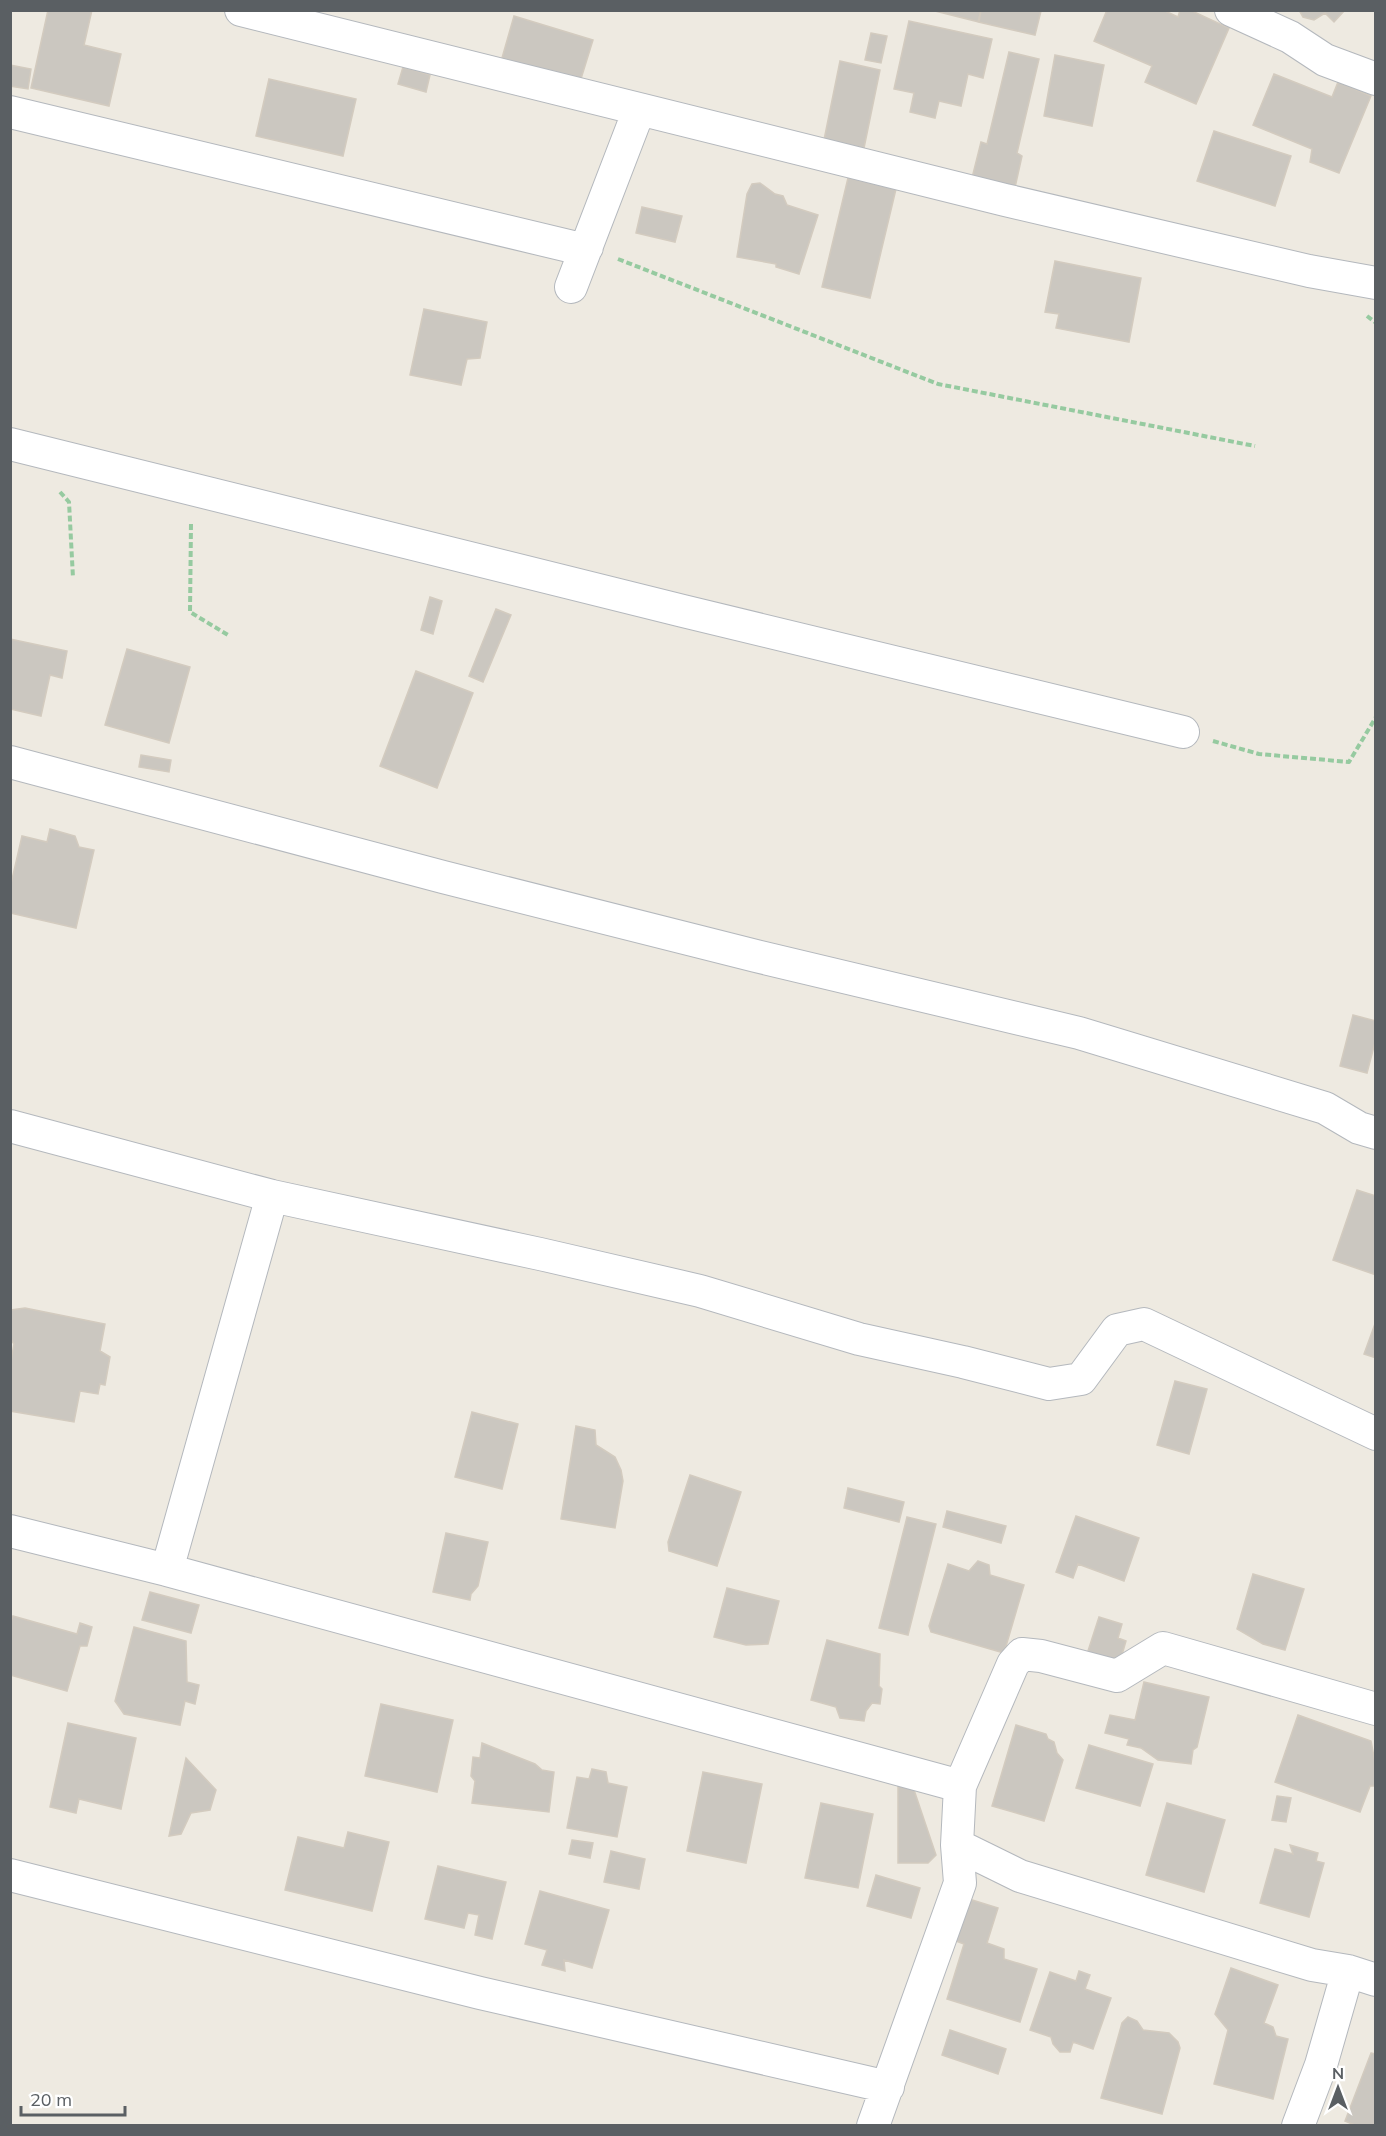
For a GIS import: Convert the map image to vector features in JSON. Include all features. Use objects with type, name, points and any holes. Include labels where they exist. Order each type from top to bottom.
[{"type":"street","points":[[242,10],[1005,200],[1315,272],[1376,283]]},
{"type":"street","points":[[1231,10],[1290,37],[1325,60],[1376,79]]},
{"type":"street","points":[[571,287],[639,110]]},
{"type":"street","points":[[10,112],[573,247],[587,247]]},
{"type":"street","points":[[10,444],[694,614],[1184,732]]},
{"type":"street","points":[[10,762],[756,957],[1079,1033],[1325,1108],[1359,1128],[1376,1133]]},
{"type":"street","points":[[10,1126],[272,1196],[700,1291],[859,1339],[1049,1384],[1082,1379],[1117,1330],[1144,1324],[1376,1434]]},
{"type":"street","points":[[167,1570],[272,1196]]},
{"type":"street","points":[[10,1531],[167,1570],[960,1786]]},
{"type":"street","points":[[873,2126],[960,1882],[957,1845],[960,1786],[1013,1664],[1022,1654],[1041,1656],[1117,1676],[1163,1648],[1376,1709]]},
{"type":"street","points":[[957,1845],[1020,1876],[1312,1965],[1362,1976],[1321,2065],[1298,2126]]},
{"type":"street","points":[[10,1875],[480,1993],[888,2087]]},
{"type":"path","points":[[587,247],[938,384],[1255,446]]},
{"type":"path","points":[[175,484],[192,526],[190,612],[228,635]]},
{"type":"path","points":[[55,486],[69,502],[73,578]]},
{"type":"path","points":[[1184,732],[1259,754],[1349,762],[1376,717]]},
{"type":"building","points":[[48,10],[92,10],[84,45],[121,54],[109,106],[31,88]]},
{"type":"building","points":[[931,10],[981,10],[979,22]]},
{"type":"building","points":[[981,10],[1041,11],[1035,35],[978,22]]},
{"type":"building","points":[[1107,10],[1163,10],[1178,17],[1180,10],[1190,10],[1229,28],[1196,104],[1145,82],[1152,66],[1094,41]]},
{"type":"building","points":[[1299,10],[1345,10],[1334,22],[1325,13],[1314,20],[1303,17]]},
{"type":"building","points":[[514,16],[593,40],[580,82],[502,58]]},
{"type":"building","points":[[909,21],[992,39],[983,78],[968,74],[961,106],[939,101],[935,118],[910,112],[914,93],[894,89]]},
{"type":"building","points":[[871,33],[887,36],[881,63],[865,60]]},
{"type":"building","points":[[1009,52],[1039,59],[1017,153],[1022,156],[1014,192],[971,182],[981,142],[987,144]]},
{"type":"building","points":[[1055,55],[1104,65],[1092,126],[1044,116]]},
{"type":"building","points":[[840,61],[880,70],[864,148],[824,140]]},
{"type":"building","points":[[10,65],[31,69],[28,89],[10,86]]},
{"type":"building","points":[[403,67],[430,75],[426,92],[398,84]]},
{"type":"building","points":[[1274,74],[1332,97],[1338,82],[1371,96],[1339,173],[1310,162],[1312,149],[1253,125]]},
{"type":"building","points":[[269,79],[356,99],[343,156],[256,136]]},
{"type":"building","points":[[1214,131],[1291,156],[1275,206],[1197,181]]},
{"type":"building","points":[[848,178],[896,189],[870,298],[822,287]]},
{"type":"building","points":[[760,183],[775,194],[783,196],[787,205],[818,215],[799,274],[776,267],[776,264],[737,257],[747,194],[752,184]]},
{"type":"building","points":[[642,207],[682,216],[675,242],[636,233]]},
{"type":"building","points":[[1055,261],[1141,278],[1129,342],[1056,328],[1059,314],[1045,312]]},
{"type":"building","points":[[424,309],[487,322],[480,358],[467,359],[461,385],[410,375]]},
{"type":"building","points":[[430,597],[442,601],[433,634],[421,630]]},
{"type":"building","points":[[496,609],[511,615],[483,682],[469,676]]},
{"type":"building","points":[[10,639],[67,651],[62,678],[50,675],[41,716],[10,709]]},
{"type":"building","points":[[127,649],[190,667],[169,743],[105,725]]},
{"type":"building","points":[[416,671],[473,693],[437,788],[380,766]]},
{"type":"building","points":[[141,755],[171,760],[169,772],[139,767]]},
{"type":"building","points":[[50,829],[75,836],[79,847],[94,850],[76,928],[10,913],[10,888],[22,836],[47,842]]},
{"type":"building","points":[[1353,1015],[1376,1021],[1376,1039],[1367,1073],[1340,1066]]},
{"type":"building","points":[[1357,1190],[1376,1196],[1376,1275],[1333,1260]]},
{"type":"building","points":[[25,1308],[105,1324],[100,1351],[110,1357],[105,1385],[100,1384],[98,1394],[80,1391],[74,1422],[10,1411],[10,1366],[14,1344],[10,1338],[11,1310]]},
{"type":"building","points":[[1376,1321],[1376,1358],[1364,1354]]},
{"type":"building","points":[[1175,1381],[1207,1389],[1189,1454],[1157,1445]]},
{"type":"building","points":[[472,1412],[518,1424],[502,1489],[455,1477]]},
{"type":"building","points":[[576,1426],[595,1430],[596,1445],[615,1457],[621,1470],[623,1481],[615,1528],[561,1519]]},
{"type":"building","points":[[690,1475],[741,1492],[717,1566],[669,1551],[668,1542]]},
{"type":"building","points":[[848,1488],[904,1502],[899,1522],[844,1508]]},
{"type":"building","points":[[947,1511],[1006,1526],[1001,1543],[943,1527]]},
{"type":"building","points":[[1076,1516],[1139,1538],[1124,1581],[1078,1564],[1073,1578],[1056,1572]]},
{"type":"building","points":[[907,1517],[936,1524],[908,1635],[879,1628]]},
{"type":"building","points":[[446,1533],[488,1542],[478,1586],[471,1594],[470,1600],[433,1592]]},
{"type":"building","points":[[978,1561],[989,1565],[990,1575],[1024,1585],[1004,1653],[931,1632],[929,1626],[948,1564],[969,1571]]},
{"type":"building","points":[[1253,1574],[1304,1589],[1285,1650],[1263,1644],[1237,1629]]},
{"type":"building","points":[[727,1588],[779,1601],[768,1644],[746,1645],[714,1637]]},
{"type":"building","points":[[150,1592],[199,1605],[191,1633],[142,1620]]},
{"type":"building","points":[[13,1616],[77,1634],[80,1623],[92,1627],[87,1646],[80,1646],[67,1691],[10,1675],[10,1626]]},
{"type":"building","points":[[1099,1617],[1122,1624],[1118,1638],[1126,1641],[1119,1665],[1087,1654]]},
{"type":"building","points":[[134,1627],[186,1641],[187,1682],[199,1685],[195,1704],[185,1701],[180,1725],[124,1714],[115,1701]]},
{"type":"building","points":[[827,1640],[880,1654],[879,1686],[882,1689],[880,1704],[872,1703],[866,1711],[864,1721],[840,1718],[836,1707],[811,1700]]},
{"type":"building","points":[[1144,1682],[1209,1697],[1191,1764],[1158,1760],[1141,1748],[1127,1745],[1129,1739],[1105,1733],[1110,1715],[1135,1720]]},
{"type":"building","points":[[381,1704],[453,1720],[437,1792],[365,1776]]},
{"type":"building","points":[[1298,1715],[1371,1741],[1376,1767],[1376,1786],[1370,1786],[1360,1812],[1275,1782]]},
{"type":"building","points":[[68,1723],[136,1738],[121,1809],[79,1799],[76,1813],[50,1807]]},
{"type":"building","points":[[1016,1725],[1046,1734],[1048,1739],[1054,1742],[1057,1753],[1063,1760],[1044,1821],[992,1806]]},
{"type":"building","points":[[482,1743],[535,1764],[542,1770],[554,1772],[549,1812],[472,1803],[475,1781],[471,1776],[473,1757],[480,1758]]},
{"type":"building","points":[[1089,1745],[1153,1764],[1140,1806],[1076,1788]]},
{"type":"building","points":[[186,1758],[216,1790],[210,1810],[191,1813],[181,1834],[169,1836]]},
{"type":"building","points":[[592,1769],[606,1772],[608,1783],[627,1787],[617,1837],[567,1828],[577,1777],[589,1779]]},
{"type":"building","points":[[703,1772],[762,1784],[746,1863],[687,1851]]},
{"type":"building","points":[[898,1781],[912,1784],[936,1855],[928,1863],[898,1863]]},
{"type":"building","points":[[1277,1796],[1291,1798],[1286,1822],[1272,1820]]},
{"type":"building","points":[[821,1803],[873,1814],[858,1888],[805,1878]]},
{"type":"building","points":[[1167,1803],[1225,1820],[1204,1892],[1146,1875]]},
{"type":"building","points":[[348,1832],[389,1842],[372,1911],[285,1890],[298,1837],[344,1848]]},
{"type":"building","points":[[572,1840],[593,1843],[590,1858],[569,1854]]},
{"type":"building","points":[[1290,1845],[1318,1853],[1316,1861],[1324,1863],[1309,1917],[1260,1903],[1275,1849],[1293,1854]]},
{"type":"building","points":[[611,1851],[645,1859],[639,1889],[604,1882]]},
{"type":"building","points":[[438,1866],[506,1882],[492,1939],[475,1935],[479,1915],[468,1913],[464,1928],[425,1919]]},
{"type":"building","points":[[876,1875],[920,1888],[911,1918],[867,1906]]},
{"type":"building","points":[[540,1891],[609,1910],[592,1968],[564,1960],[565,1971],[542,1965],[547,1950],[525,1944]]},
{"type":"building","points":[[969,1899],[998,1908],[987,1943],[1004,1949],[1004,1959],[1037,1969],[1020,2022],[947,1999],[964,1944],[956,1941]]},
{"type":"building","points":[[1231,1968],[1278,1985],[1264,2023],[1273,2027],[1276,2036],[1288,2039],[1273,2099],[1214,2084],[1228,2030],[1215,2014]]},
{"type":"building","points":[[1079,1971],[1090,1975],[1085,1989],[1111,1998],[1093,2049],[1073,2042],[1070,2052],[1060,2052],[1053,2044],[1051,2037],[1030,2030],[1050,1972],[1076,1981]]},
{"type":"building","points":[[1128,2017],[1137,2021],[1143,2030],[1169,2033],[1178,2042],[1180,2048],[1162,2114],[1101,2098],[1122,2023]]},
{"type":"building","points":[[950,2030],[1006,2049],[998,2074],[942,2055]]},
{"type":"building","points":[[1371,2053],[1376,2054],[1376,2126],[1357,2126],[1345,2121]]}]
